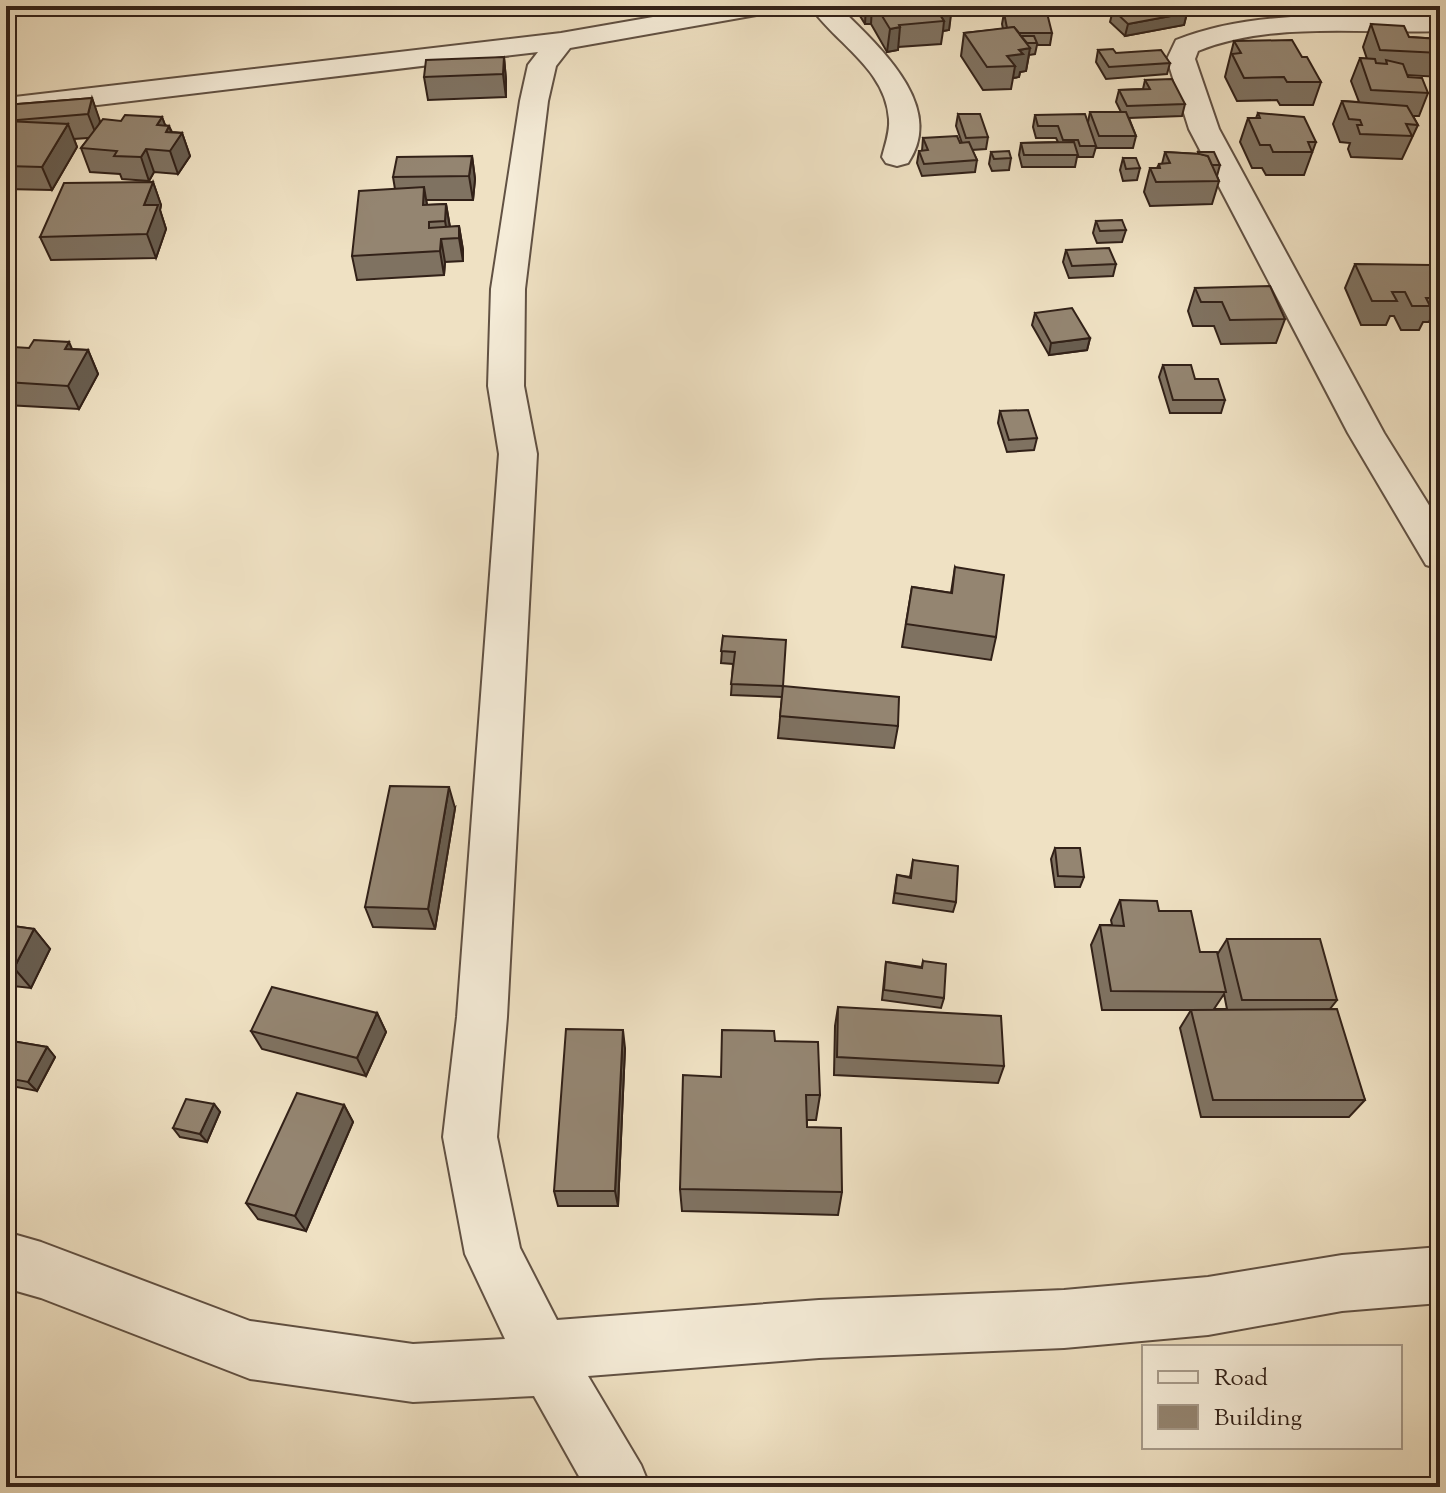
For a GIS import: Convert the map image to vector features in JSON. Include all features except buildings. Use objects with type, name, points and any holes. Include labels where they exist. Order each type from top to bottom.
[{"type":"street","points":[[620,32],[648,6]]},
{"type":"street","points":[[6,107],[561,41],[762,6]]},
{"type":"street","points":[[823,6],[878,63],[893,86],[904,120],[897,157]]},
{"type":"street","points":[[1440,23],[1269,27],[1229,32],[1193,41],[1186,46],[1181,59],[1204,129],[1279,273],[1366,433],[1440,555]]},
{"type":"street","points":[[561,41],[542,65],[534,101],[508,289],[506,386],[518,454],[483,1001],[470,1137],[493,1254],[545,1358],[619,1487]]},
{"type":"street","points":[[6,1260],[41,1270],[250,1350],[413,1373],[819,1329],[1093,1316],[1208,1306],[1342,1283],[1440,1275]]}]
